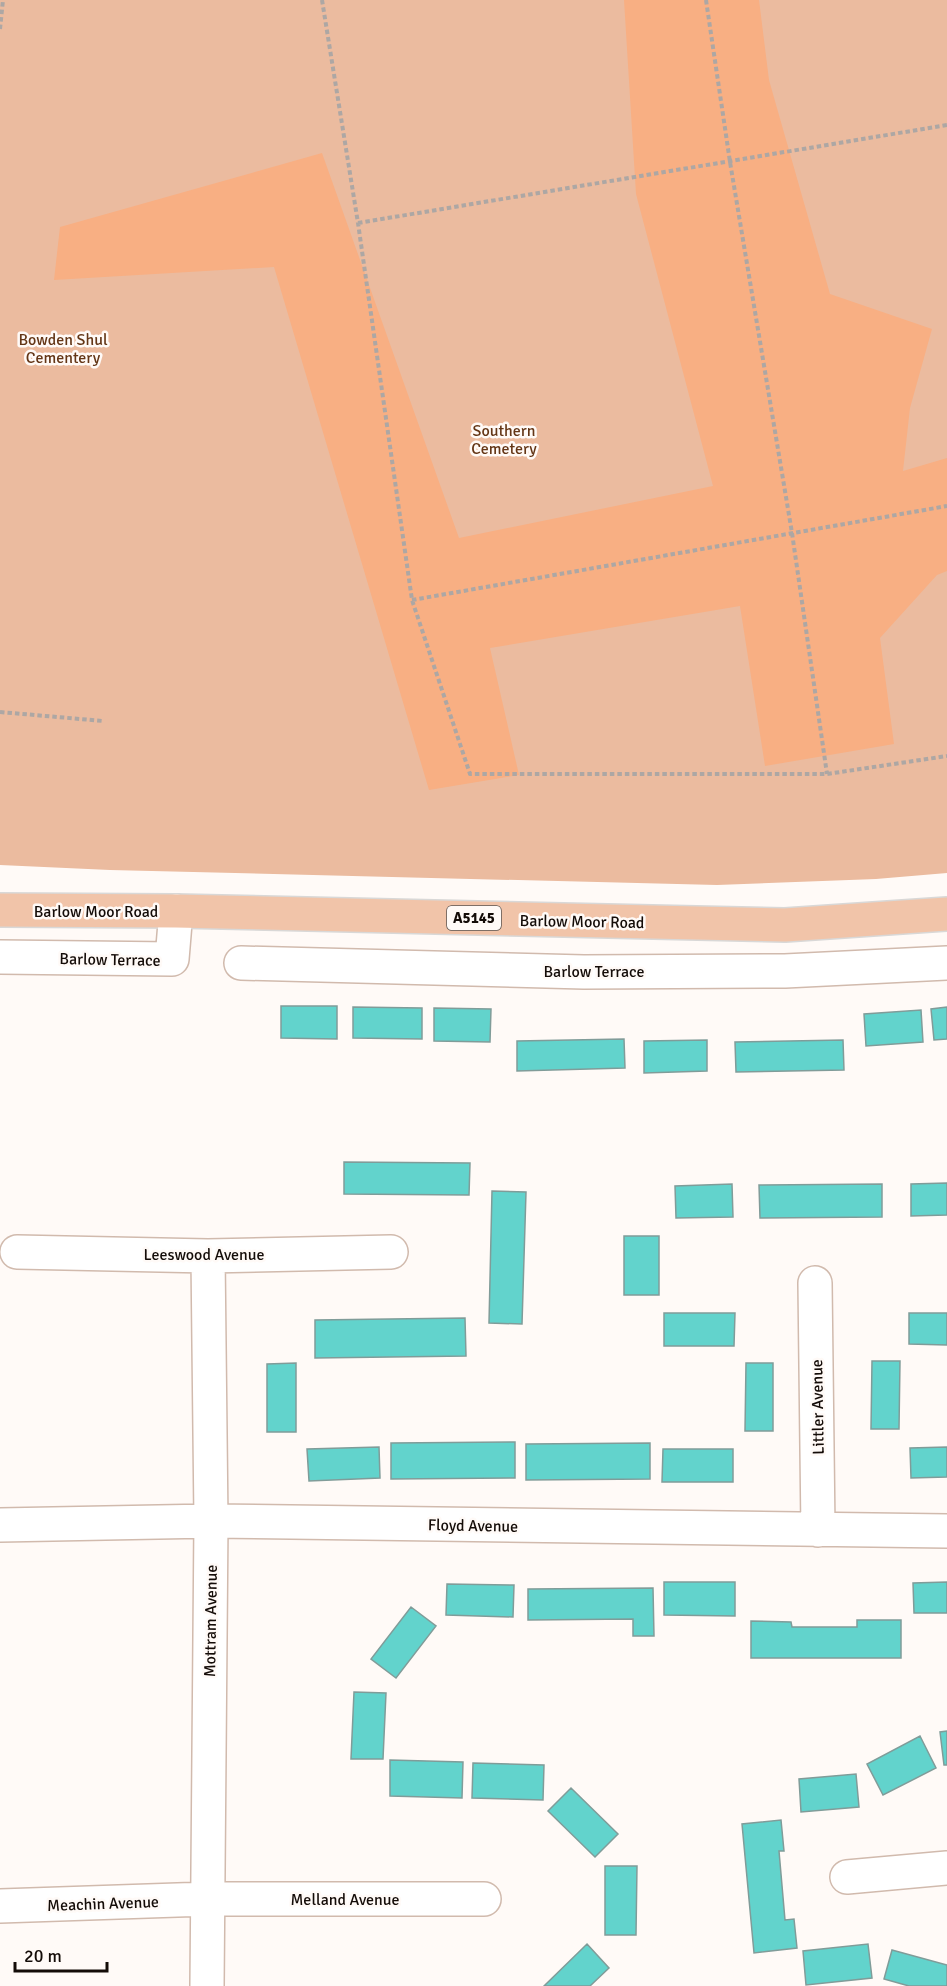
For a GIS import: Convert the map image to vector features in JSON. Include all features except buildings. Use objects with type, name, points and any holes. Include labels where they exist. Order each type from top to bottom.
[{"type":"main road","name":"Barlow Moor Road","points":[[0,910],[176,910],[785,926],[947,914]]},
{"type":"street","name":"Barlow Terrace","points":[[0,957],[172,959],[176,910]]},
{"type":"street","name":"Barlow Terrace","points":[[241,963],[584,972],[785,971],[947,963]]},
{"type":"street","name":"Leeswood Avenue","points":[[17,1252],[208,1256],[391,1252]]},
{"type":"street","name":"Mottram Avenue","points":[[207,1986],[211,1521],[208,1256]]},
{"type":"street","name":"Littler Avenue","points":[[815,1283],[818,1530]]},
{"type":"street","name":"Floyd Avenue","points":[[0,1525],[211,1521],[947,1531]]},
{"type":"street","points":[[847,1877],[947,1868]]},
{"type":"street","name":"Melland Avenue","points":[[207,1899],[484,1899]]},
{"type":"street","name":"Meachin Avenue","points":[[0,1906],[207,1899]]},
{"type":"path","points":[[0,29],[3,0]]},
{"type":"path","points":[[322,0],[358,223],[412,600],[470,774],[827,774],[947,756]]},
{"type":"path","points":[[705,0],[792,533],[827,774]]},
{"type":"path","points":[[358,223],[947,125]]},
{"type":"path","points":[[412,600],[947,506]]},
{"type":"path","points":[[0,712],[103,721]]},
{"type":"green space","name":"Southern Cemetery","points":[[0,0],[947,0],[947,873],[876,879],[717,885],[110,870],[0,865]]},
{"type":"shaded area","points":[[624,0],[759,0],[769,80],[830,294],[932,329],[910,408],[903,471],[947,458],[947,571],[937,575],[880,638],[894,744],[765,766],[740,606],[490,648],[519,775],[429,790],[274,267],[54,280],[60,227],[322,153],[459,538],[713,486],[636,194]]},
{"type":"park label","name":"Bowden Shul Cementery","points":[[63,348]]}]
